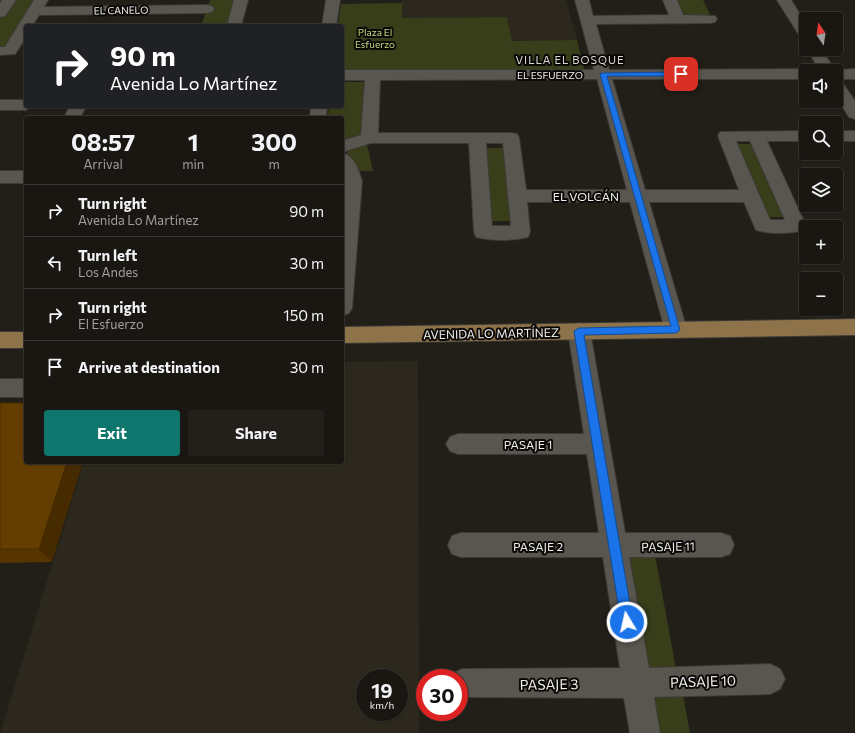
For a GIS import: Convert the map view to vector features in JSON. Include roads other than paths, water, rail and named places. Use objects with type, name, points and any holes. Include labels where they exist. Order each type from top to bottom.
[{"type":"main road","name":"AVENIDA LO MARTÍNEZ","points":[[344,335],[855,327]]},
{"type":"main road","points":[[0,340],[24,340]]},
{"type":"street","points":[[0,13],[9,0]]},
{"type":"street","points":[[235,24],[241,0]]},
{"type":"street","points":[[329,24],[333,0]]},
{"type":"street","points":[[582,0],[676,330]]},
{"type":"street","points":[[670,0],[678,19]]},
{"type":"street","points":[[784,0],[799,25]]},
{"type":"street","points":[[117,24],[127,5]]},
{"type":"street","name":"EL CANELO","points":[[27,24],[38,6],[127,5],[207,10]]},
{"type":"street","points":[[588,20],[710,19]]},
{"type":"street","name":"EL CANELO","points":[[0,51],[10,51],[24,28]]},
{"type":"street","name":"EL ESFUERZO","points":[[344,76],[799,74]]},
{"type":"street","points":[[843,74],[855,74]]},
{"type":"street","points":[[369,138],[373,75]]},
{"type":"street","points":[[843,95],[855,114]]},
{"type":"street","points":[[0,105],[24,105]]},
{"type":"street","points":[[756,136],[797,226],[763,226],[726,136],[756,136],[799,136]]},
{"type":"street","points":[[843,136],[855,136]]},
{"type":"street","points":[[344,146],[369,138],[477,138],[511,138],[521,232],[483,232],[477,138]]},
{"type":"street","points":[[344,161],[349,167],[353,181],[345,232],[344,257]]},
{"type":"street","points":[[0,177],[24,177]]},
{"type":"street","name":"EL VOLCÁN","points":[[517,196],[750,196]]},
{"type":"street","points":[[579,331],[645,733]]},
{"type":"street","points":[[0,388],[24,388]]},
{"type":"street","name":"PASAJE 1","points":[[458,444],[597,444]]},
{"type":"street","name":"PASAJE 2","points":[[461,545],[614,546]]},
{"type":"street","name":"PASAJE 11","points":[[614,546],[721,545]]},
{"type":"street","name":"PASAJE 10","points":[[637,683],[770,679]]},
{"type":"street","name":"PASAJE 3","points":[[468,684],[637,683]]},
{"type":"district","name":"VILLA EL BOSQUE","points":[[570,59]]},
{"type":"park label","name":"Plaza El Esfuerzo","points":[[375,38]]}]
